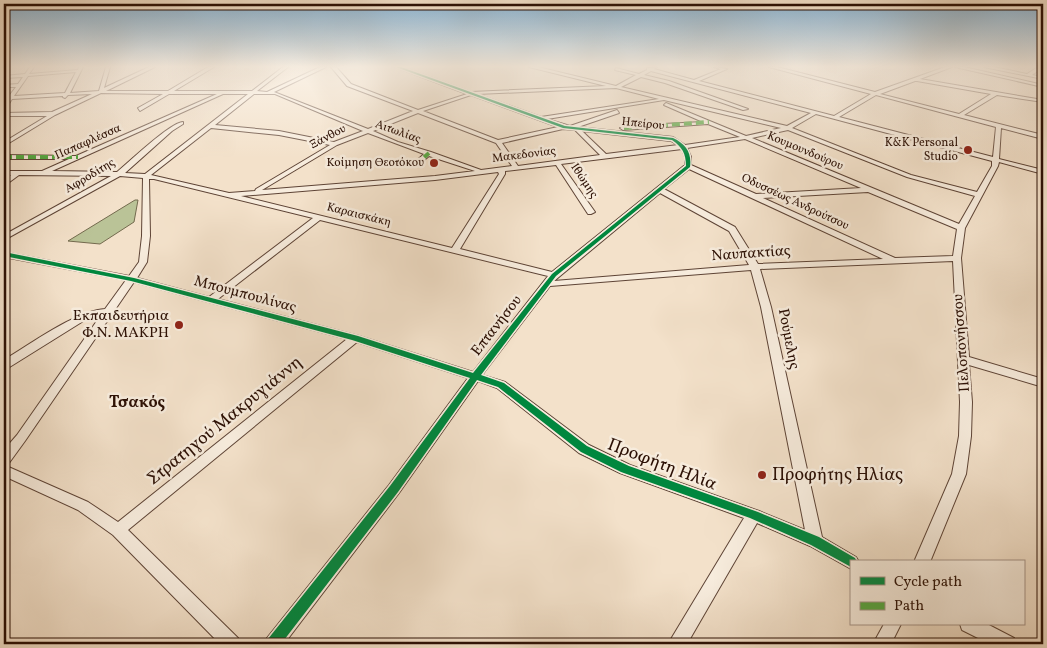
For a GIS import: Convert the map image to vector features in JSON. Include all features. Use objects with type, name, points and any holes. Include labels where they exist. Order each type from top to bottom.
[{"type":"street","points":[[4,107],[11,97]]},
{"type":"street","points":[[62,105],[65,97]]},
{"type":"street","points":[[4,143],[53,114],[90,97]]},
{"type":"street","points":[[140,109],[159,97]]},
{"type":"street","name":"Παπαφλέσσα","points":[[42,173],[213,97]]},
{"type":"street","points":[[4,459],[21,438],[132,279],[145,256],[146,178],[246,97]]},
{"type":"street","name":"Αιτωλίας","points":[[286,97],[366,131],[482,172]]},
{"type":"street","points":[[383,97],[498,142],[516,167]]},
{"type":"street","name":"Ξάνθου","points":[[255,192],[335,144],[419,111],[463,97]]},
{"type":"street","name":"Ηπείρου","points":[[482,97],[564,127],[670,138],[685,146]]},
{"type":"street","name":"Κουμουνδούρου","points":[[649,97],[961,228]]},
{"type":"street","points":[[656,97],[788,128],[908,176],[980,195]]},
{"type":"street","points":[[712,97],[745,109]]},
{"type":"street","points":[[756,97],[1043,172]]},
{"type":"street","points":[[834,118],[869,97]]},
{"type":"street","points":[[888,97],[1043,137]]},
{"type":"street","points":[[960,115],[989,97]]},
{"type":"street","points":[[1021,97],[1043,101]]},
{"type":"street","points":[[604,156],[574,128],[621,109],[668,100]]},
{"type":"street","points":[[540,118],[614,108],[621,109]]},
{"type":"street","name":"Μακεδονίας","points":[[231,194],[435,178],[746,138],[788,128],[815,113]]},
{"type":"street","points":[[4,114],[53,114]]},
{"type":"street","points":[[598,131],[709,122]]},
{"type":"street","name":"Αφροδίτης","points":[[4,238],[119,174],[170,130],[181,123]]},
{"type":"street","points":[[210,126],[279,133],[335,144]]},
{"type":"street","name":"Πελοπονήσσου","points":[[923,560],[959,474],[965,436],[966,402],[957,258],[961,228],[980,195],[996,161],[999,126]]},
{"type":"street","points":[[498,142],[564,127]]},
{"type":"street","points":[[685,146],[689,154],[688,166]]},
{"type":"street","points":[[415,165],[429,154]]},
{"type":"street","points":[[4,157],[78,157]]},
{"type":"street","name":"Ιθώμης","points":[[557,162],[591,212]]},
{"type":"street","name":"Επτανήσου","points":[[273,644],[394,489],[475,377],[551,280],[592,242],[688,166]]},
{"type":"street","name":"Οδυσσέως Ανδρούτσου","points":[[688,166],[757,196],[892,260]]},
{"type":"street","points":[[455,250],[502,174],[501,169]]},
{"type":"street","name":"Καραισκάκη","points":[[4,173],[119,174],[158,179],[231,194],[455,250],[551,280]]},
{"type":"street","points":[[4,184],[18,173]]},
{"type":"street","points":[[257,201],[276,190]]},
{"type":"street","name":"Ρούμελης","points":[[660,190],[732,229],[755,266],[766,307],[815,541]]},
{"type":"street","points":[[757,196],[868,190]]},
{"type":"street","points":[[211,300],[320,216]]},
{"type":"street","name":"Μπουμπουλίνας","points":[[4,254],[132,279],[355,338],[475,377]]},
{"type":"street","name":"Ναυπακτίας","points":[[551,280],[755,266],[957,258]]},
{"type":"street","points":[[4,365],[82,318],[94,313],[109,312]]},
{"type":"street","name":"Στρατηγού Μακρυγιάννη","points":[[118,530],[355,338]]},
{"type":"street","points":[[963,359],[1043,383]]},
{"type":"street","name":"Προφήτη Ηλία","points":[[475,377],[501,385],[584,449],[625,469],[754,516],[815,541],[850,561]]},
{"type":"street","points":[[4,470],[83,506],[118,530],[232,644]]},
{"type":"street","points":[[677,644],[754,516]]},
{"type":"street","points":[[882,644],[892,626]]},
{"type":"street","points":[[972,626],[1008,644]]},
{"type":"green space","points":[[135,200],[138,200],[134,222],[100,244],[68,241]]},
{"type":"marked path","points":[[624,128],[709,122]]},
{"type":"marked path","points":[[415,165],[429,153]]},
{"type":"marked path","points":[[4,157],[78,157]]},
{"type":"cycle path","points":[[273,644],[394,489],[475,377],[554,275],[688,166],[686,150],[673,139],[564,127],[481,97]]},
{"type":"cycle path","points":[[4,254],[132,279],[355,338],[501,385],[584,449],[625,469],[754,515],[815,541],[850,561]]},
{"type":"place","name":"K&K Personal Studio","points":[[968,150]]},
{"type":"place","name":"Κοίμηση Θεοτόκου","points":[[434,163]]},
{"type":"place","name":"Εκπαιδευτήρια Φ.Ν. ΜΑΚΡΗ","points":[[179,325]]},
{"type":"place","name":"Προφήτης Ηλίας","points":[[762,475]]},
{"type":"district","name":"Τσακός","points":[[137,403]]}]
